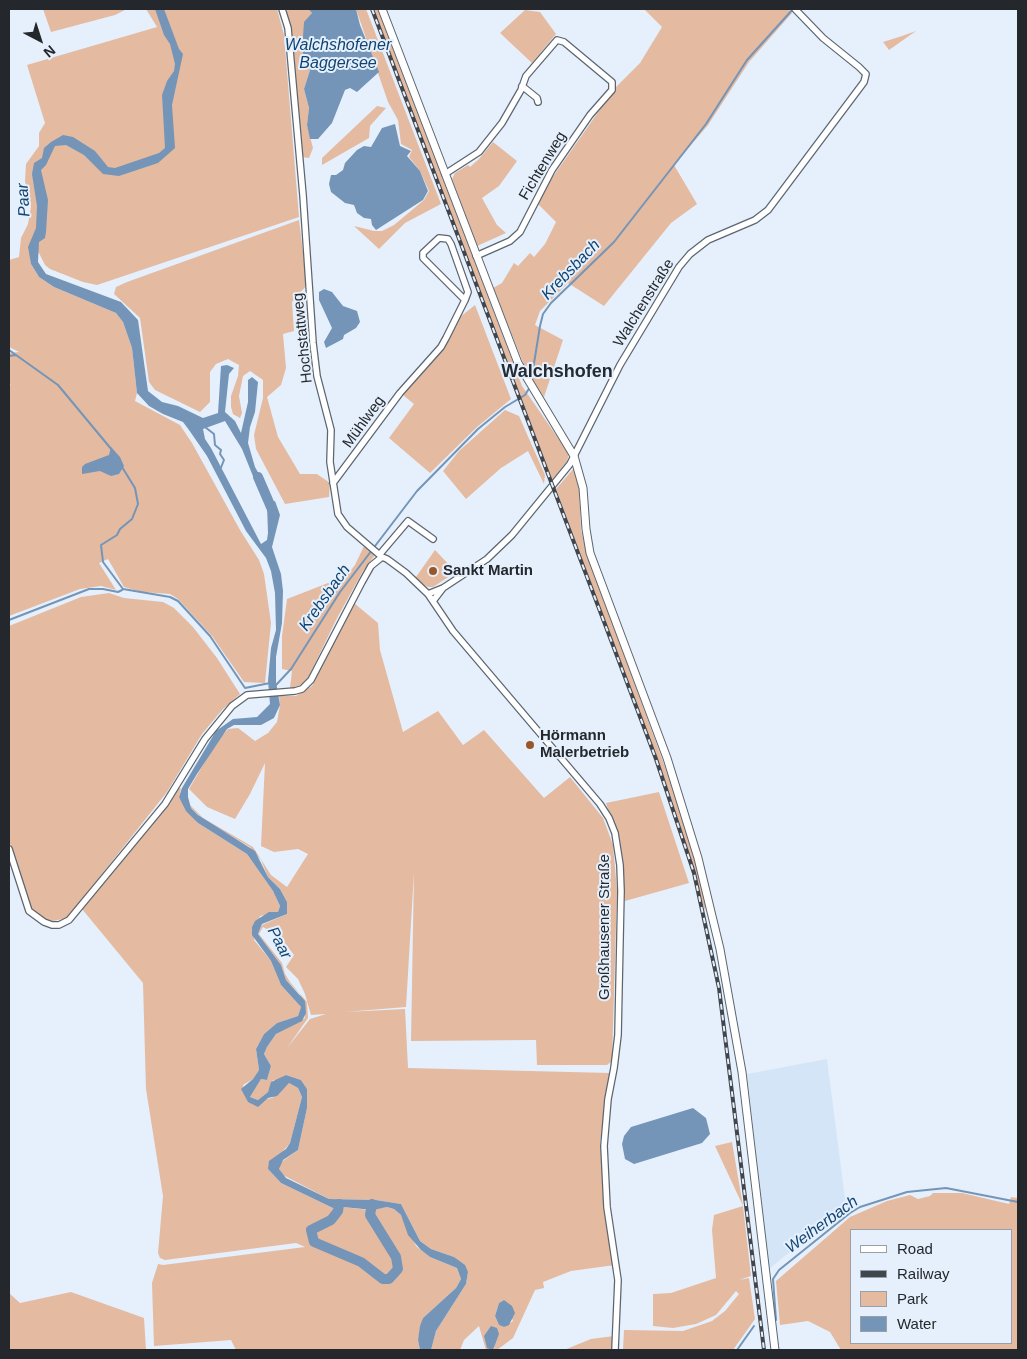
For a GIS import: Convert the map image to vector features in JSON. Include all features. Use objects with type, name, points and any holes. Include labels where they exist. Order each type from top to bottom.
[{"type":"street","name":"Hochstattweg","points":[[282,9],[288,28],[313,343],[317,376],[331,430],[330,462],[333,483]]},
{"type":"street","points":[[382,9],[518,364],[574,456],[583,488],[590,553],[667,758],[694,842],[710,902],[742,1072],[774,1350]]},
{"type":"street","name":"Walchenstraße","points":[[428,594],[443,588],[487,559],[512,535],[574,456],[620,365],[679,267],[708,240],[755,220],[768,210],[864,82],[866,74],[827,42],[797,11]]},
{"type":"street","name":"Fichtenweg","points":[[476,256],[510,241],[520,232],[555,165],[590,115],[612,90],[612,82],[560,39],[553,43],[526,76],[522,86]]},
{"type":"street","points":[[445,174],[479,152],[502,123],[522,86],[537,98],[538,102]]},
{"type":"street","name":"Mühlweg","points":[[333,483],[400,393],[441,347],[465,300],[468,287],[452,244],[444,237],[439,238],[424,253],[423,258],[465,300]]},
{"type":"street","points":[[333,483],[338,514],[347,528],[406,573],[428,594]]},
{"type":"street","points":[[9,849],[29,911],[52,925],[59,925],[69,920],[164,804],[205,739],[225,713],[247,695],[265,692],[286,693],[302,689],[311,680],[362,582],[379,554],[408,521],[432,539]]},
{"type":"street","name":"Walchenstraße","points":[[434,601],[443,588]]},
{"type":"street","name":"Großhausener Straße","points":[[428,594],[434,601],[442,618],[600,804],[609,818],[615,833],[620,865],[621,891],[618,1035],[607,1107],[604,1146],[607,1207],[618,1280],[615,1350]]},
{"type":"shaded area","points":[[827,1059],[846,1206],[769,1269],[747,1074]]},
{"type":"green space","points":[[43,9],[127,9],[115,15],[51,32]]},
{"type":"green space","points":[[146,9],[277,9],[284,35],[299,217],[97,285],[83,282],[50,269],[45,265],[39,253],[30,254],[31,264],[39,277],[54,287],[116,313],[123,322],[132,348],[137,393],[135,401],[180,425],[259,560],[264,574],[271,623],[265,683],[244,682],[212,636],[178,599],[170,594],[142,592],[124,587],[108,559],[99,563],[116,590],[101,586],[80,589],[9,616],[9,386],[11,385],[9,383],[9,353],[19,352],[9,347],[9,260],[19,257],[21,238],[28,224],[31,207],[25,181],[26,164],[39,146],[39,133],[45,123],[27,65],[157,27]]},
{"type":"green space","points":[[286,9],[308,9],[312,13],[302,51],[310,70],[304,89],[309,108],[307,125],[313,148],[309,158],[302,157],[293,52]]},
{"type":"green space","points":[[356,9],[366,9],[441,204],[405,223],[379,249],[354,226],[382,231],[394,225],[424,200],[429,191],[420,171],[409,157],[412,150],[401,144],[398,120],[388,102]]},
{"type":"green space","points":[[372,9],[379,9],[522,386],[569,454],[567,461],[552,480]]},
{"type":"green space","points":[[644,9],[788,9],[792,13],[749,62],[708,125],[674,165],[697,204],[671,223],[604,306],[568,283],[540,311],[535,325],[563,340],[544,397],[527,372],[493,288],[502,283],[514,263],[518,266],[530,253],[534,257],[545,244],[556,222],[538,204],[545,188],[615,88],[640,63],[662,27]]},
{"type":"green space","points":[[525,10],[540,12],[556,34],[532,63],[500,33]]},
{"type":"green space","points":[[916,31],[889,50],[883,42],[902,36]]},
{"type":"green space","points":[[377,106],[386,108],[370,126],[369,138],[322,165],[322,158]]},
{"type":"green space","points":[[493,142],[517,161],[499,186],[482,198],[497,225],[506,233],[477,246],[452,179],[455,173],[468,165],[470,167],[479,159]]},
{"type":"green space","points":[[299,220],[307,285],[292,302],[294,331],[283,334],[286,368],[281,385],[267,397],[278,437],[300,474],[317,474],[330,483],[329,497],[285,504],[256,449],[254,435],[263,398],[263,380],[250,371],[243,376],[239,396],[242,413],[240,418],[233,414],[231,407],[231,396],[238,376],[239,365],[228,359],[216,364],[210,372],[210,402],[200,412],[155,390],[149,382],[140,318],[114,294],[116,287],[127,282]]},
{"type":"green space","points":[[475,305],[511,399],[477,427],[430,473],[389,438],[414,404],[403,395],[444,348],[460,317]]},
{"type":"green space","points":[[505,410],[519,416],[545,475],[544,484],[528,451],[501,468],[466,499],[443,471],[459,451]]},
{"type":"green space","points":[[574,468],[579,486],[581,530],[587,554],[676,797],[695,857],[706,902],[705,911],[671,797],[556,489]]},
{"type":"green space","points":[[364,546],[375,555],[363,571],[336,620],[307,680],[299,686],[290,688],[292,671],[282,669],[282,636],[287,599],[346,576],[355,565]]},
{"type":"green space","points":[[435,550],[456,572],[433,587],[428,587],[419,582],[416,577]]},
{"type":"green space","points":[[109,593],[124,598],[163,602],[174,608],[193,627],[217,658],[240,694],[222,710],[202,734],[167,792],[67,918],[53,921],[41,918],[30,907],[9,840],[9,626],[81,597]]},
{"type":"green space","points":[[354,603],[378,623],[380,650],[403,732],[438,711],[463,745],[484,730],[544,798],[570,777],[603,818],[613,845],[617,891],[612,1061],[607,1065],[537,1065],[536,1040],[411,1041],[414,872],[406,1007],[345,1012],[405,1009],[408,1068],[610,1073],[600,1142],[605,1208],[615,1265],[571,1271],[543,1282],[544,1288],[535,1290],[513,1338],[497,1350],[493,1350],[495,1347],[486,1350],[479,1326],[464,1340],[460,1350],[431,1350],[436,1331],[466,1284],[468,1272],[454,1257],[431,1249],[420,1241],[401,1204],[376,1200],[329,1199],[281,1174],[279,1169],[280,1163],[298,1150],[307,1108],[307,1089],[301,1080],[286,1075],[278,1080],[273,1080],[268,1092],[258,1100],[250,1097],[261,1079],[267,1080],[271,1066],[264,1054],[276,1034],[305,1018],[300,994],[286,980],[281,965],[258,934],[262,925],[287,914],[287,902],[280,889],[268,877],[261,860],[250,847],[204,820],[190,805],[203,818],[253,847],[271,875],[287,887],[308,854],[298,849],[274,852],[261,846],[265,763],[235,819],[207,807],[189,789],[217,741],[228,729],[238,728],[255,741],[268,733],[277,722],[280,705],[279,696],[296,696],[312,686]],"holes":[[[263,927],[281,938],[294,955],[286,967],[298,979],[305,994],[311,1015],[326,1014],[310,1019],[287,1048],[308,1018],[307,1002],[290,982],[285,974],[282,963],[259,934]],[[504,1300],[513,1321],[504,1327],[499,1325],[495,1316],[499,1303]]]},
{"type":"green space","points":[[179,787],[181,789],[179,797],[198,823],[247,854],[273,891],[280,906],[278,912],[260,916],[254,940],[271,961],[281,985],[301,1007],[298,1016],[277,1023],[264,1034],[256,1049],[259,1070],[253,1079],[243,1085],[248,1102],[272,1098],[289,1083],[298,1088],[302,1097],[290,1143],[268,1169],[281,1183],[335,1209],[343,1207],[369,1210],[387,1207],[394,1209],[401,1215],[416,1246],[430,1257],[457,1268],[461,1279],[456,1288],[423,1318],[418,1340],[420,1350],[236,1350],[231,1340],[154,1346],[152,1283],[158,1264],[163,1265],[305,1247],[296,1243],[165,1260],[160,1258],[158,1253],[163,1196],[146,1089],[143,983],[82,909]]},
{"type":"green space","points":[[659,792],[689,883],[625,901],[620,847],[606,803]]},
{"type":"green space","points":[[732,1142],[743,1206],[715,1146]]},
{"type":"green space","points":[[933,1193],[962,1193],[1009,1204],[1011,1197],[1018,1198],[1018,1350],[841,1350],[830,1332],[808,1321],[780,1325],[776,1281],[850,1217],[887,1201],[910,1195],[918,1199],[930,1196]]},
{"type":"green space","points":[[743,1206],[751,1276],[739,1280],[749,1278],[755,1319],[733,1350],[623,1350],[624,1330],[683,1331],[712,1321],[725,1311],[739,1294],[736,1291],[716,1315],[696,1324],[673,1328],[653,1326],[653,1294],[671,1293],[716,1278],[712,1230],[714,1215]]},
{"type":"green space","points":[[71,1292],[144,1318],[146,1350],[9,1350],[9,1293],[20,1303]]},
{"type":"green space","points":[[614,1336],[613,1350],[564,1350],[591,1339]]},
{"type":"water","points":[[155,9],[164,9],[179,49],[183,54],[172,105],[175,148],[158,163],[119,176],[103,174],[84,155],[66,145],[55,146],[46,165],[41,170],[48,200],[46,232],[45,238],[39,242],[38,262],[46,274],[121,302],[138,320],[148,391],[162,402],[178,406],[203,418],[218,413],[221,366],[227,365],[234,368],[229,374],[225,412],[235,421],[241,433],[248,402],[248,380],[252,377],[258,382],[255,412],[250,427],[248,443],[255,467],[266,487],[259,491],[242,449],[225,421],[203,429],[205,439],[261,544],[267,540],[267,505],[275,501],[280,515],[272,547],[281,574],[283,591],[282,623],[276,657],[276,682],[280,705],[274,718],[261,725],[234,725],[227,729],[188,789],[188,797],[191,808],[198,815],[255,851],[268,877],[280,889],[287,902],[287,914],[262,924],[258,934],[281,965],[286,980],[305,1001],[306,1013],[302,1021],[276,1034],[267,1047],[264,1054],[271,1066],[267,1080],[261,1079],[250,1097],[258,1100],[268,1092],[271,1082],[286,1075],[301,1080],[307,1089],[307,1108],[298,1150],[283,1160],[279,1169],[286,1178],[329,1199],[376,1200],[401,1204],[420,1241],[431,1249],[454,1257],[465,1265],[468,1272],[466,1284],[436,1331],[431,1350],[420,1350],[418,1340],[420,1326],[423,1318],[456,1288],[461,1279],[457,1268],[430,1257],[421,1250],[408,1235],[401,1215],[394,1209],[387,1207],[373,1210],[343,1207],[335,1209],[281,1183],[268,1169],[269,1161],[286,1149],[290,1143],[302,1097],[298,1088],[289,1083],[277,1096],[268,1098],[258,1107],[248,1102],[241,1089],[253,1079],[259,1070],[256,1049],[264,1034],[277,1023],[298,1016],[301,1007],[281,985],[271,961],[252,935],[252,927],[255,921],[269,912],[278,912],[280,906],[273,891],[247,854],[198,823],[186,811],[179,797],[182,788],[216,731],[233,719],[257,717],[270,704],[268,681],[271,648],[276,630],[275,593],[271,571],[266,558],[246,531],[207,456],[183,422],[149,406],[137,393],[132,348],[123,322],[116,313],[54,287],[39,277],[31,264],[28,247],[36,228],[37,206],[32,174],[34,163],[42,158],[44,148],[63,135],[73,137],[95,151],[108,167],[115,168],[159,153],[165,148],[162,95],[167,81],[174,71],[175,64],[170,44],[164,35]]},
{"type":"water","name":"Walchshofener Baggersee","points":[[308,9],[356,9],[360,25],[379,72],[357,92],[350,88],[345,90],[332,123],[318,139],[310,139],[307,125],[309,108],[304,89],[310,70],[302,51],[304,22],[312,13]]},
{"type":"water","points":[[395,124],[400,146],[411,151],[407,156],[420,171],[428,191],[423,200],[376,230],[372,225],[371,219],[364,218],[357,213],[354,205],[345,203],[331,192],[329,184],[331,175],[336,175],[343,170],[345,163],[357,150],[364,146],[371,147],[382,128]]},
{"type":"water","points":[[324,289],[332,292],[343,306],[357,311],[360,322],[356,328],[344,335],[343,339],[326,348],[324,342],[332,328],[319,300],[319,292]]},
{"type":"water","points":[[111,447],[120,457],[124,466],[119,474],[111,476],[100,471],[82,474],[82,467],[85,464],[109,455]]},
{"type":"water","points":[[693,1108],[706,1118],[710,1134],[702,1143],[634,1164],[625,1159],[622,1144],[624,1136],[631,1127]]},
{"type":"water","points":[[504,1300],[512,1306],[515,1313],[509,1325],[504,1327],[499,1325],[495,1316],[499,1303]]},
{"type":"water","points":[[491,1326],[497,1328],[499,1334],[493,1350],[487,1348],[484,1336]]},
{"type":"waterway","name":"Krebsbach","points":[[531,382],[543,314],[551,303],[614,242],[706,124],[747,60],[793,9]]},
{"type":"waterway","points":[[9,350],[58,385],[112,450]]},
{"type":"waterway","points":[[9,356],[16,355]]},
{"type":"waterway","name":"Krebsbach","points":[[276,685],[291,669],[340,592],[417,491],[478,429],[505,407],[525,395],[530,387]]},
{"type":"waterway","points":[[205,427],[214,434],[215,445],[221,450],[220,454],[224,460],[220,470]]},
{"type":"waterway","points":[[122,467],[135,488],[138,504],[132,519],[120,529],[117,535],[101,545],[103,562],[123,589],[170,597],[178,601],[210,636],[245,688],[270,683]]},
{"type":"waterway","name":"Paar","points":[[258,477],[274,514]]},
{"type":"waterway","points":[[9,620],[89,589],[118,592],[122,590]]},
{"type":"waterway","name":"Weiherbach","points":[[776,1320],[773,1279],[779,1270],[860,1207],[907,1192],[946,1188],[1018,1202]]},
{"type":"waterway","name":"Paar","points":[[339,1204],[338,1211],[331,1220],[311,1230],[314,1242],[361,1262],[383,1279],[389,1279],[398,1269],[396,1257],[370,1215],[372,1204]]},
{"type":"waterway","name":"Weiherbach","points":[[737,1350],[754,1326]]},
{"type":"railway","points":[[372,9],[656,759],[694,873],[719,988],[764,1350]]},
{"type":"place","name":"Sankt Martin","points":[[433,571]]},
{"type":"place","name":"Hörmann Malerbetrieb","points":[[530,745]]},
{"type":"district","name":"Walchshofen","points":[[557,372]]}]
